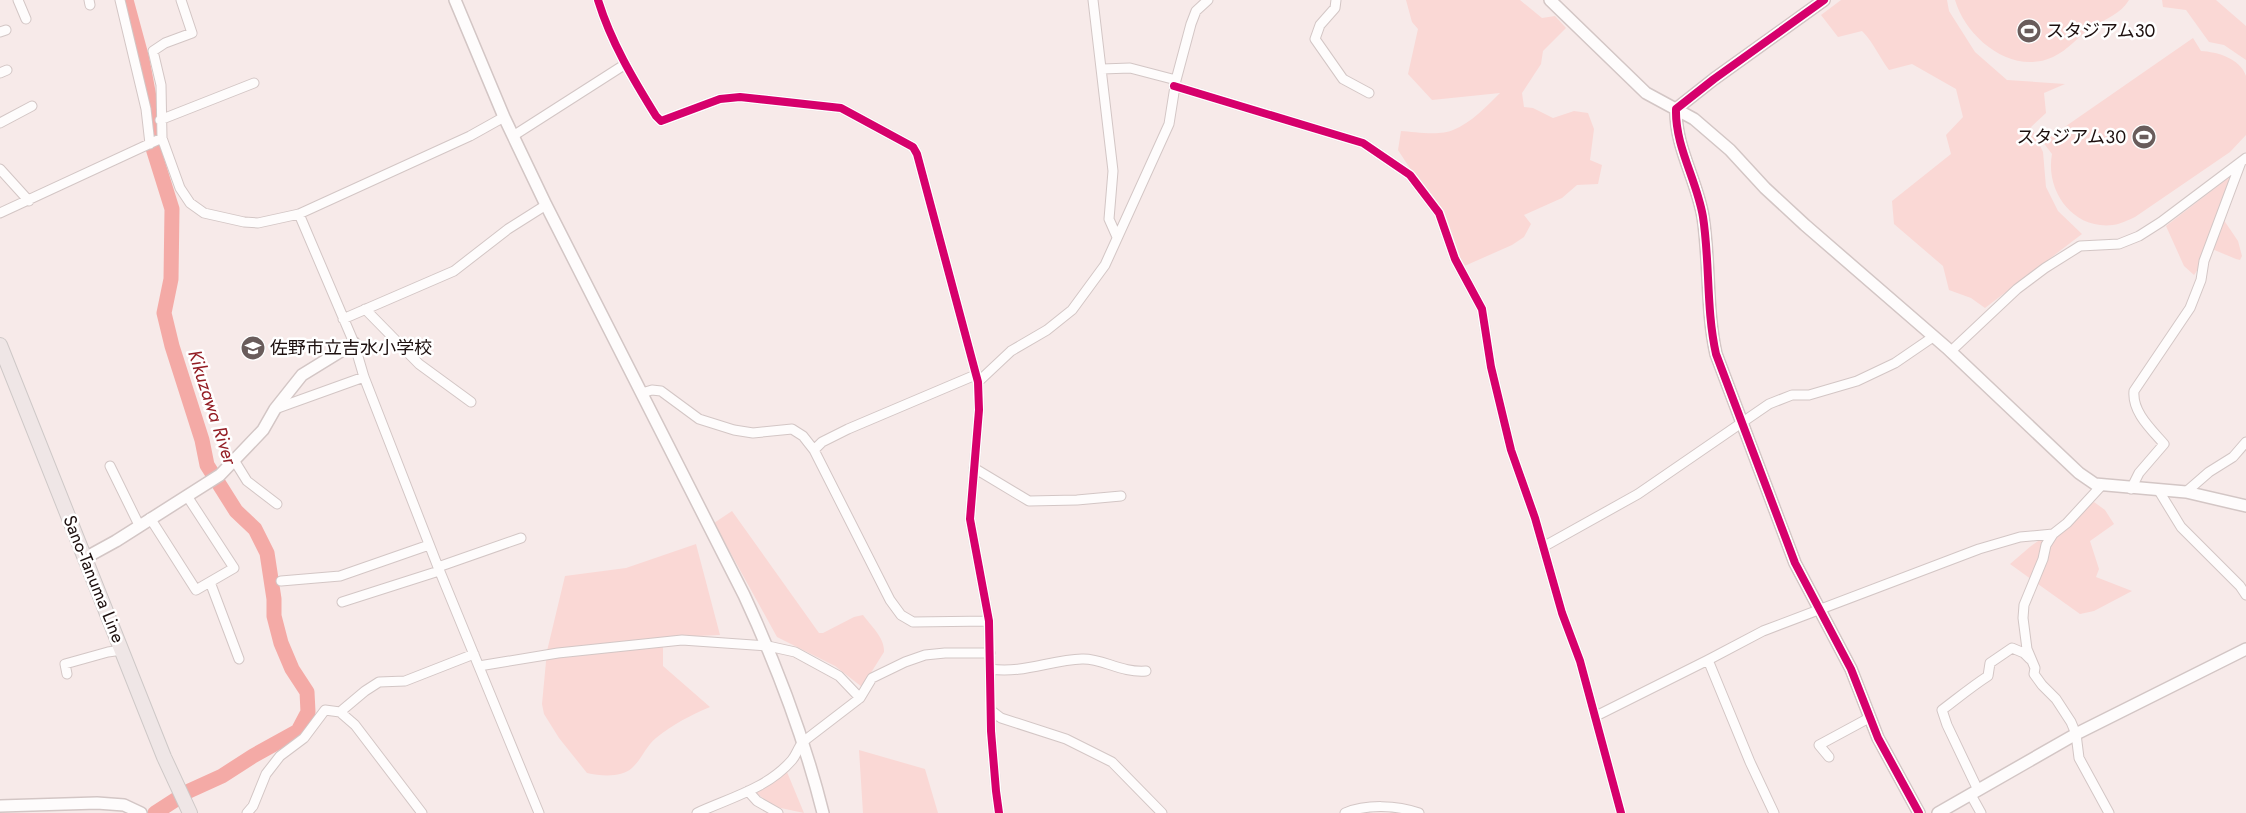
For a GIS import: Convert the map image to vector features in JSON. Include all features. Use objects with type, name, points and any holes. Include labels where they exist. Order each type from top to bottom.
[{"type":"main road","name":"Sano-Tanuma Line","points":[[0,345],[164,757],[190,813]]},
{"type":"street","points":[[18,0],[26,19]]},
{"type":"street","points":[[120,0],[145,102],[150,144]]},
{"type":"street","points":[[181,0],[192,33],[165,43],[153,51],[161,85],[160,120],[162,138],[180,188],[190,203],[204,212],[244,222],[258,223],[299,214],[470,136],[504,117]]},
{"type":"street","points":[[455,0],[504,117],[546,205],[768,646],[804,741],[822,813]]},
{"type":"street","points":[[598,0],[605,23],[624,65],[661,121],[720,99],[740,97],[841,108],[913,146],[917,154],[978,379],[979,410],[970,519],[990,621],[991,731],[999,813]]},
{"type":"street","points":[[1092,0],[1113,170],[1109,219],[1117,237]]},
{"type":"street","points":[[978,379],[1011,351],[1047,330],[1072,310],[1105,264],[1169,124],[1175,83],[1196,11],[1208,0]]},
{"type":"street","points":[[1336,0],[1335,8],[1320,25],[1315,39],[1343,79],[1369,93]]},
{"type":"street","points":[[1550,0],[1646,93],[1694,119],[1730,150],[1805,225],[1950,352],[2079,474],[2095,484],[2130,489],[2186,492],[2246,506]]},
{"type":"street","points":[[1676,110],[1714,79],[1824,0]]},
{"type":"street","points":[[513,136],[624,65]]},
{"type":"street","points":[[1102,69],[1130,68],[1363,143],[1410,175],[1439,213],[1455,259],[1482,309],[1491,367],[1511,450],[1596,716],[1607,767],[1616,790],[1621,813]]},
{"type":"street","points":[[160,120],[254,83]]},
{"type":"street","points":[[0,123],[32,106]]},
{"type":"street","points":[[1676,110],[1676,127],[1694,180],[1703,215],[1711,322],[1715,348],[1744,422],[1786,541],[1851,669],[1870,718],[1919,813]]},
{"type":"street","points":[[0,213],[162,138]]},
{"type":"street","points":[[1950,352],[2017,288],[2045,268],[2080,246],[2119,244],[2139,236],[2243,160]]},
{"type":"street","points":[[2130,489],[2139,473],[2164,444],[2137,409],[2134,391],[2190,308],[2201,280],[2204,261],[2243,160]]},
{"type":"street","points":[[0,169],[29,201]]},
{"type":"street","points":[[343,319],[454,270],[508,229],[546,205]]},
{"type":"street","points":[[299,214],[354,343],[364,377],[429,545],[538,813]]},
{"type":"street","points":[[365,309],[419,364],[471,402]]},
{"type":"street","points":[[1543,547],[1638,494],[1769,404],[1792,395],[1809,396],[1857,381],[1895,362],[1933,337]]},
{"type":"street","points":[[86,558],[220,475],[263,430],[275,409],[302,375],[354,343]]},
{"type":"street","points":[[814,450],[822,442],[848,429],[973,376],[978,379]]},
{"type":"street","points":[[275,409],[364,377]]},
{"type":"street","points":[[642,394],[652,390],[661,391],[699,419],[734,430],[754,432],[792,429],[803,436],[814,450],[890,600],[901,615],[914,622],[990,621]]},
{"type":"street","points":[[2186,492],[2208,472],[2233,457],[2246,442]]},
{"type":"street","points":[[234,460],[247,481],[277,504]]},
{"type":"street","points":[[110,466],[139,525]]},
{"type":"street","points":[[974,468],[1029,501],[1077,500],[1121,496]]},
{"type":"street","points":[[2102,485],[2053,534],[2046,545],[2043,559],[2024,605],[2024,631],[2026,649],[2032,661],[2034,674],[2056,699],[2071,722],[2076,734],[2079,758],[2109,813]]},
{"type":"street","points":[[2159,490],[2181,527],[2240,586],[2246,595]]},
{"type":"street","points":[[150,518],[196,590],[234,568],[187,496]]},
{"type":"street","points":[[1596,716],[1763,631],[1979,549],[2020,537],[2053,534]]},
{"type":"street","points":[[342,602],[439,569],[521,538]]},
{"type":"street","points":[[281,581],[340,576],[429,545]]},
{"type":"street","points":[[210,582],[239,659]]},
{"type":"street","points":[[479,666],[558,653],[664,642],[702,641],[746,646],[768,646],[795,652],[839,676],[860,698]]},
{"type":"street","points":[[1980,813],[1942,710],[1965,691],[1988,676],[1990,663],[2012,648],[2024,653],[2032,661]]},
{"type":"street","points":[[67,674],[65,664],[122,650]]},
{"type":"street","points":[[1938,813],[2076,734],[2246,650]]},
{"type":"street","points":[[697,813],[766,782],[792,760],[798,746],[860,698],[872,678],[905,662],[925,655],[990,653]]},
{"type":"street","points":[[340,712],[379,682],[405,681],[474,654]]},
{"type":"street","points":[[990,669],[1017,670],[1083,659],[1127,670],[1146,671]]},
{"type":"street","points":[[1708,660],[1750,762],[1774,813]]},
{"type":"street","points":[[247,813],[253,806],[266,774],[280,756],[304,738],[325,710],[340,712],[355,725],[422,813]]},
{"type":"street","points":[[992,711],[1001,718],[1066,739],[1112,762],[1162,813]]},
{"type":"street","points":[[1829,757],[1819,745],[1870,718]]},
{"type":"street","points":[[748,791],[757,800],[778,813]]},
{"type":"street","points":[[0,806],[97,802],[124,805],[141,813]]},
{"type":"street","points":[[1345,813],[1365,808],[1380,807],[1419,813]]},
{"type":"shaded area","points":[[1406,0],[1520,0],[1542,18],[1555,16],[1566,28],[1543,51],[1541,64],[1522,93],[1524,107],[1533,108],[1553,118],[1574,111],[1588,113],[1594,129],[1590,160],[1602,165],[1598,184],[1577,185],[1562,198],[1524,215],[1531,224],[1524,237],[1512,245],[1460,268],[1439,213],[1398,150],[1401,131],[1420,133],[1448,132],[1472,119],[1500,93],[1432,100],[1408,74],[1418,29],[1412,22]]},
{"type":"shaded area","points":[[1841,0],[1947,0],[1949,11],[1975,52],[2007,80],[2065,84],[2044,93],[2046,113],[2031,127],[2043,152],[2046,187],[2058,211],[2082,234],[1985,308],[1971,298],[1949,290],[1943,266],[1894,224],[1892,201],[1951,154],[1946,135],[1963,117],[1956,89],[1912,64],[1889,70],[1862,31],[1838,37],[1821,15]]},
{"type":"shaded area","name":"スタジアム30","points":[[1955,0],[2129,0],[2117,13],[2092,27],[2064,51],[2037,62],[2007,57],[1993,50],[1969,28]]},
{"type":"shaded area","points":[[2162,0],[2216,0],[2246,26],[2246,60],[2224,45],[2209,42],[2186,10],[2163,7]]},
{"type":"shaded area","points":[[2193,38],[2201,51],[2227,57],[2243,70],[2246,76],[2246,135],[2230,152],[2135,217],[2113,225],[2099,225],[2086,221],[2074,214],[2058,194],[2051,168],[2052,154],[2043,142]]},
{"type":"shaded area","points":[[2232,175],[2219,213],[2238,241],[2242,256],[2240,260],[2212,249],[2194,275],[2184,266],[2166,226]]},
{"type":"shaded area","points":[[2094,502],[2105,510],[2114,524],[2090,541],[2099,569],[2096,577],[2132,591],[2094,611],[2080,614],[2010,564],[2031,546]]},
{"type":"shaded area","points":[[732,511],[819,633],[823,633],[854,617],[863,615],[877,632],[884,647],[884,652],[862,687],[835,666],[777,637],[714,523]]},
{"type":"shaded area","points":[[696,544],[720,635],[672,637],[663,644],[663,666],[710,707],[682,720],[662,733],[653,741],[632,768],[627,771],[617,775],[587,773],[559,738],[544,714],[542,704],[547,651],[565,576],[626,568]]},
{"type":"shaded area","points":[[859,750],[925,769],[938,813],[863,813]]},
{"type":"shaded area","points":[[787,772],[804,813],[776,807],[753,791]]},
{"type":"waterway","name":"Kikuzawa River","points":[[126,0],[142,59],[149,97],[153,126],[152,145],[172,209],[171,279],[164,313],[172,346],[202,440],[207,465],[236,511],[255,529],[267,553],[274,599],[274,616],[281,643],[292,669],[307,692],[308,712],[298,731],[222,776],[189,791],[155,813]]},
{"type":"cycle path","points":[[598,0],[609,31],[623,60],[656,116],[661,121],[720,99],[740,97],[841,108],[913,147],[917,154],[978,382],[979,410],[970,519],[989,621],[991,731],[999,813]]},
{"type":"cycle path","points":[[1824,0],[1714,79],[1676,109],[1677,123],[1679,137],[1703,217],[1711,320],[1716,354],[1795,563],[1851,669],[1878,738],[1919,813]]},
{"type":"cycle path","points":[[1174,86],[1363,143],[1410,175],[1439,213],[1455,259],[1482,309],[1491,367],[1511,450],[1535,518],[1562,613],[1580,661],[1621,813]]},
{"type":"place","name":"スタジアム30","points":[[2029,31]]},
{"type":"place","name":"スタジアム３０","points":[[2144,137]]},
{"type":"place","name":"佐野市立吉水小学校","points":[[253,348]]}]
